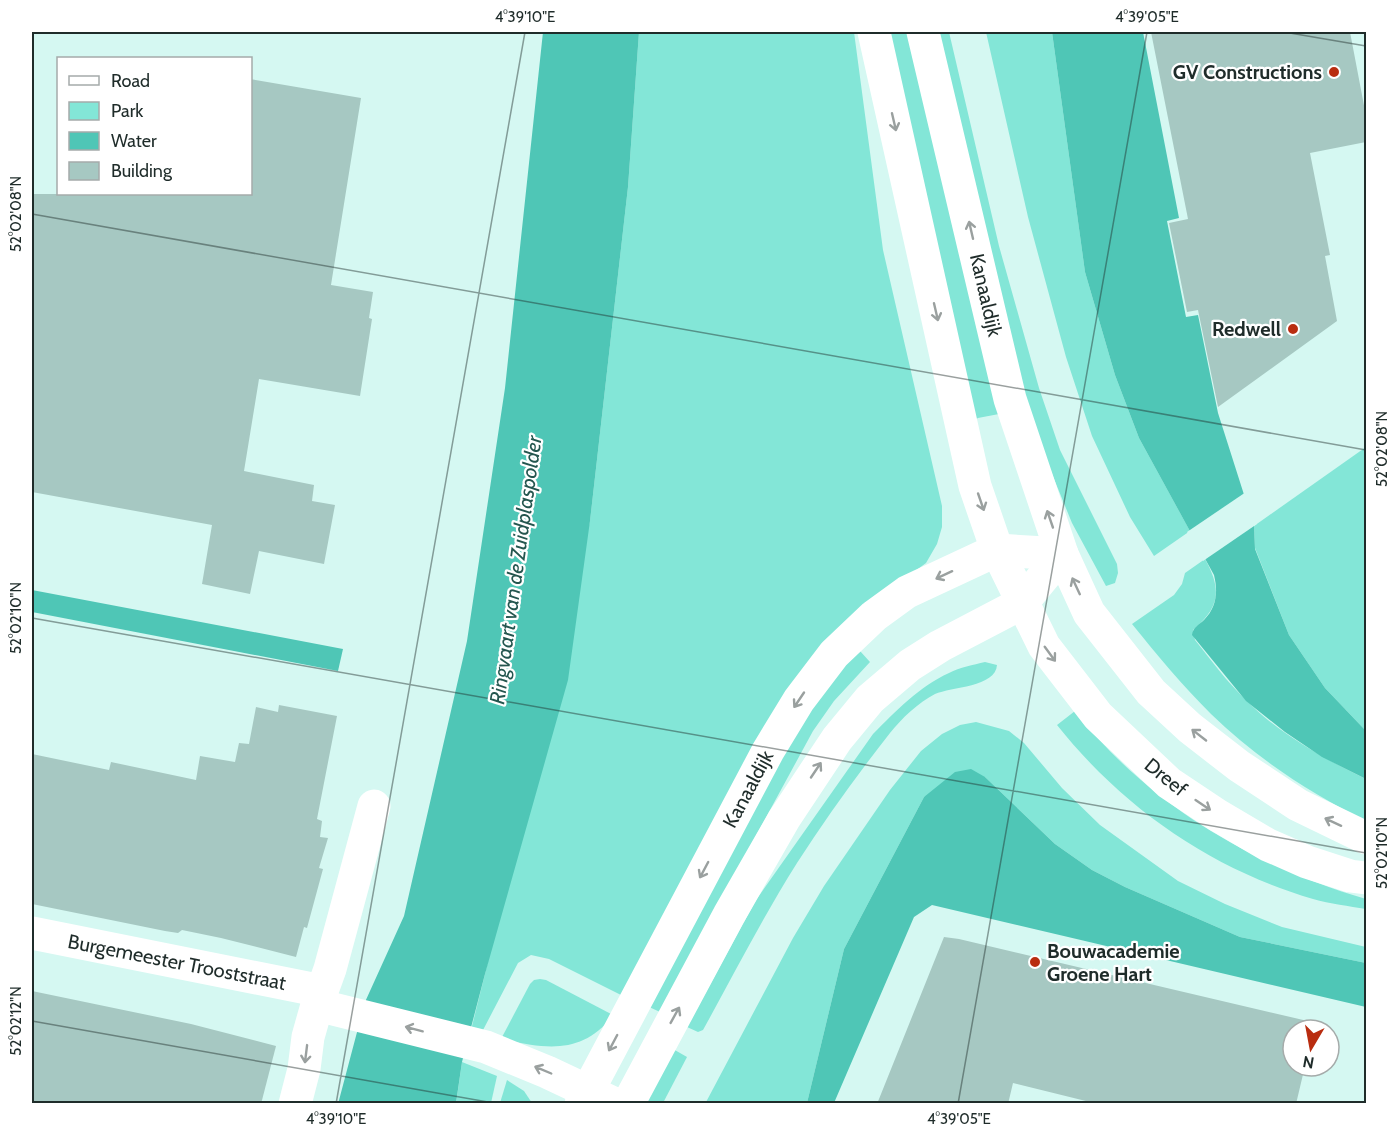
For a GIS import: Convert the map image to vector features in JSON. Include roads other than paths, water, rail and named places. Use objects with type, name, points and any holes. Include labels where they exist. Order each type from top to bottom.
[{"type":"main road","points":[[874,32],[975,486],[997,550],[1022,603]]},
{"type":"main road","name":"Kanaaldijk","points":[[594,1099],[768,751],[799,700],[834,654],[874,616],[907,592],[997,550],[1062,554],[1010,399],[922,32]]},
{"type":"main road","points":[[628,1104],[729,915],[784,819],[837,739],[870,699],[910,665],[940,646],[1022,603],[1062,554],[1089,613],[1151,692],[1190,728],[1239,766],[1298,805],[1366,838]]},
{"type":"main road","name":"Dreef","points":[[1022,603],[1044,646],[1098,716],[1169,783],[1268,845],[1307,862],[1350,876],[1366,878]]},
{"type":"main road","points":[[295,1104],[304,1070],[308,1037],[332,961],[374,806]]},
{"type":"main road","name":"Burgemeester Trooststraat","points":[[32,933],[319,998],[362,1015],[486,1047],[594,1099]]},
{"type":"water","name":"Ringvaart van de Zuidplaspolder","points":[[543,32],[639,32],[628,187],[590,521],[568,680],[485,974],[462,1062],[456,1103],[338,1104],[365,1002],[404,916],[467,641],[505,388]]},
{"type":"water","points":[[1052,32],[1143,32],[1179,218],[1167,221],[1186,317],[1198,315],[1218,413],[1254,526],[1255,549],[1289,635],[1325,688],[1366,731],[1366,779],[1322,757],[1285,732],[1246,701],[1192,635],[1195,628],[1212,610],[1216,593],[1214,575],[1139,438],[1115,375],[1085,272]]},
{"type":"water","points":[[32,590],[343,649],[338,671],[32,612]]},
{"type":"water","points":[[971,769],[985,777],[1055,844],[1092,870],[1125,887],[1240,937],[1366,963],[1366,1007],[932,905],[914,917],[834,1103],[807,1103],[844,949],[924,797],[955,772]]},
{"type":"place","name":"GV Constructions","points":[[1334,72]]},
{"type":"place","name":"Redwell","points":[[1293,329]]},
{"type":"place","name":"Bouwacademie Groene Hart","points":[[1035,962]]}]
